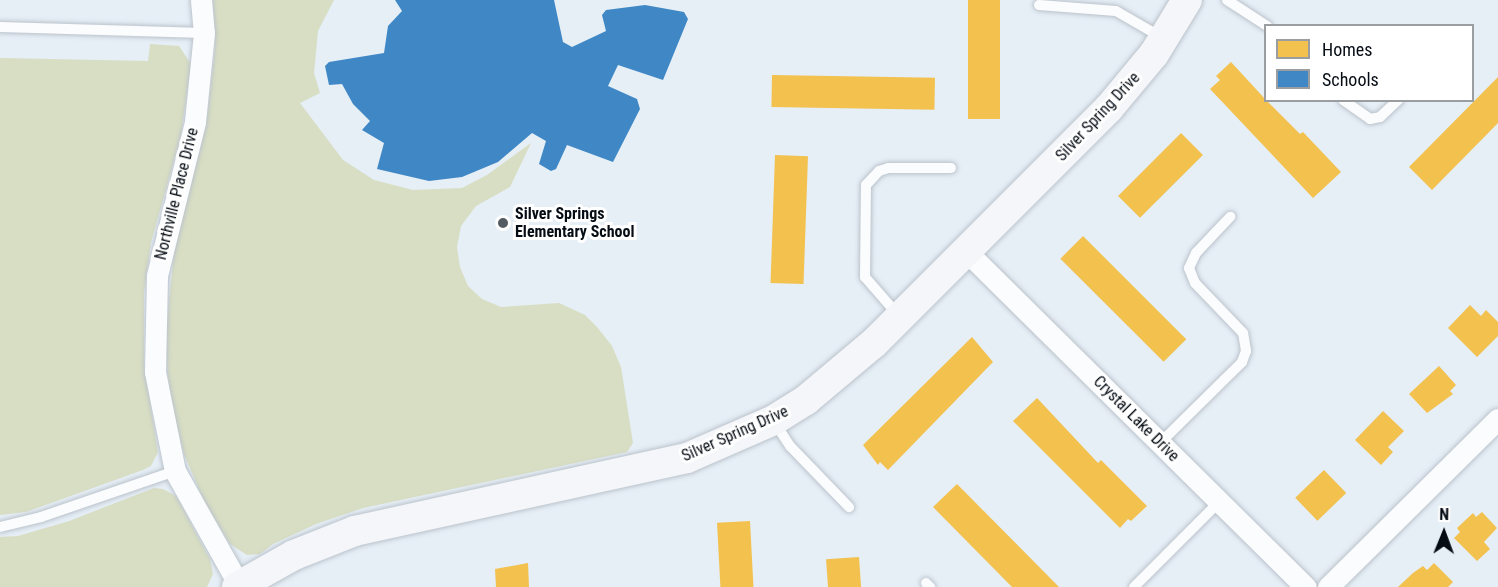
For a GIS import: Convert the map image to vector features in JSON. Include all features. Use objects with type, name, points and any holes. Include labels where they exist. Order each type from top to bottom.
[{"type":"street","name":"Northville Place Drive","points":[[201,0],[204,33],[195,122],[164,238],[153,318],[155,372],[175,471],[238,586]]},
{"type":"street","name":"Silver Spring Drive","points":[[238,586],[294,555],[355,531],[659,466],[711,449],[774,420],[833,380],[966,252],[1109,108],[1164,38],[1187,0]]},
{"type":"street","name":"Crystal Lake Drive","points":[[966,252],[1306,587]]},
{"type":"street","points":[[1328,587],[1498,419]]},
{"type":"lane","points":[[1227,0],[1264,24]]},
{"type":"lane","points":[[1039,5],[1116,11],[1164,38]]},
{"type":"lane","points":[[0,27],[204,33]]},
{"type":"lane","points":[[1345,102],[1370,119],[1380,117],[1396,102]]},
{"type":"lane","points":[[900,317],[865,277],[866,185],[879,171],[889,168],[951,168]]},
{"type":"lane","points":[[1161,442],[1242,362],[1246,351],[1244,333],[1195,283],[1189,268],[1196,253],[1230,217]]},
{"type":"lane","points":[[774,420],[790,446],[849,507]]},
{"type":"lane","points":[[0,527],[41,517],[175,471]]},
{"type":"lane","points":[[1134,587],[1219,502]]},
{"type":"green space","points":[[213,0],[334,0],[318,31],[314,73],[320,93],[300,103],[343,160],[374,180],[413,190],[462,188],[487,175],[531,143],[510,187],[476,206],[461,226],[457,247],[460,267],[468,286],[482,299],[501,307],[559,303],[585,315],[597,327],[612,346],[621,367],[633,443],[627,452],[363,508],[316,524],[273,544],[260,554],[247,555],[230,544],[204,501],[184,454],[170,400],[165,341],[175,243],[206,127],[215,48]]},
{"type":"green space","points":[[150,44],[179,46],[191,64],[181,135],[151,243],[144,293],[144,366],[158,452],[151,466],[143,470],[26,512],[0,515],[0,58],[148,61]]},
{"type":"green space","points":[[154,488],[163,489],[176,496],[210,559],[213,574],[207,587],[0,587],[0,537],[18,536],[69,521]]},
{"type":"building: Homes","points":[[968,0],[1000,0],[1000,119],[968,119]]},
{"type":"building: Homes","points":[[1231,62],[1264,98],[1264,102],[1268,102],[1300,134],[1303,132],[1341,172],[1313,198],[1210,89],[1220,80],[1216,76]]},
{"type":"building: Homes","points":[[772,75],[935,78],[934,110],[771,107]]},
{"type":"building: Homes","points":[[1498,77],[1498,123],[1432,190],[1409,167]]},
{"type":"building: Homes","points":[[1181,133],[1203,155],[1140,218],[1118,196]]},
{"type":"building: Homes","points":[[775,155],[808,156],[804,284],[771,283]]},
{"type":"building: Homes","points":[[1083,236],[1186,339],[1164,362],[1060,259]]},
{"type":"building: Homes","points":[[1470,305],[1481,316],[1486,310],[1498,322],[1498,336],[1477,357],[1448,328]]},
{"type":"building: Homes","points":[[972,337],[993,362],[888,470],[880,462],[878,465],[863,445]]},
{"type":"building: Homes","points":[[1439,366],[1456,385],[1450,391],[1453,394],[1427,413],[1409,394]]},
{"type":"building: Homes","points":[[1037,398],[1098,463],[1101,460],[1147,506],[1131,521],[1128,519],[1120,528],[1013,421]]},
{"type":"building: Homes","points":[[1383,411],[1404,431],[1388,447],[1393,452],[1381,465],[1355,440]]},
{"type":"building: Homes","points":[[1324,470],[1346,493],[1317,521],[1295,498]]},
{"type":"building: Homes","points":[[957,484],[1059,587],[1012,587],[933,507]]},
{"type":"building: Homes","points":[[1482,512],[1497,528],[1484,542],[1490,549],[1477,561],[1454,538],[1460,532],[1457,528],[1473,513],[1476,517]]},
{"type":"building: Homes","points":[[750,521],[753,587],[720,587],[717,523]]},
{"type":"building: Homes","points":[[859,557],[861,587],[828,587],[826,559]]},
{"type":"building: Homes","points":[[528,563],[529,587],[496,587],[495,569]]},
{"type":"building: Homes","points":[[1434,563],[1453,582],[1448,587],[1398,587],[1423,566],[1427,570]]},
{"type":"building: Schools","points":[[395,0],[554,0],[563,42],[572,47],[606,31],[602,15],[606,10],[645,5],[684,12],[688,19],[663,80],[618,65],[608,86],[637,99],[640,109],[613,162],[567,145],[556,169],[551,171],[539,164],[546,141],[532,133],[498,162],[462,177],[429,181],[377,169],[384,143],[362,130],[370,121],[353,104],[342,84],[329,85],[325,66],[329,62],[384,53],[388,26],[402,11]]},
{"type":"place","name":"Silver Springs Elementary School","points":[[503,223]]}]
